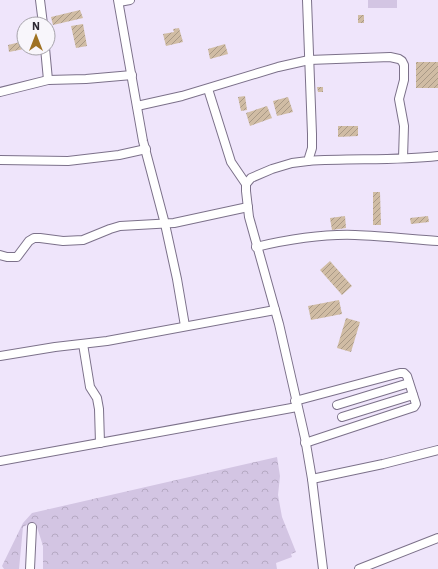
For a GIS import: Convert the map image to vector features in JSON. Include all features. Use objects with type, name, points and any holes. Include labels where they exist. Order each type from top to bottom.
[{"type":"street","points":[[40,0],[42,16]]},
{"type":"street","points":[[130,0],[118,1],[132,74],[136,106],[165,224],[185,326]]},
{"type":"street","points":[[306,0],[312,134],[312,148],[308,161]]},
{"type":"street","points":[[46,56],[48,80]]},
{"type":"street","points":[[136,106],[182,96],[278,67],[309,60],[390,57],[402,61],[405,72],[399,102],[404,126],[403,158]]},
{"type":"street","points":[[0,92],[48,80],[93,78],[132,74]]},
{"type":"street","points":[[208,89],[231,162],[246,184],[249,217],[256,247],[275,310],[305,443],[312,479],[322,569]]},
{"type":"street","points":[[0,160],[68,161],[119,155],[146,149]]},
{"type":"street","points":[[246,184],[250,178],[292,163],[353,158],[371,159],[438,156]]},
{"type":"street","points":[[0,255],[17,257],[29,241],[34,238],[74,241],[89,238],[120,226],[165,224],[248,207]]},
{"type":"street","points":[[256,247],[272,243],[311,238],[353,235],[438,241]]},
{"type":"street","points":[[0,356],[55,347],[108,341],[275,310]]},
{"type":"street","points":[[83,344],[90,387],[97,398],[99,409],[100,443]]},
{"type":"street","points":[[0,462],[296,404],[372,381],[404,373],[407,376],[416,404],[414,407],[305,443]]},
{"type":"street","points":[[372,381],[377,406]]},
{"type":"street","points":[[337,405],[410,383]]},
{"type":"street","points":[[342,416],[413,395]]},
{"type":"street","points":[[312,479],[370,467],[438,450]]},
{"type":"street","points":[[30,569],[32,527]]},
{"type":"street","points":[[359,569],[438,538]]},
{"type":"green space","points":[[368,0],[397,0],[397,8],[368,8]]},
{"type":"green space","points":[[277,457],[280,476],[278,495],[282,517],[296,552],[291,554],[292,557],[276,563],[277,569],[43,569],[43,546],[36,524],[32,522],[23,527],[19,569],[4,569],[2,566],[23,523],[32,513]]},
{"type":"building","points":[[80,10],[83,18],[56,24],[55,16]]},
{"type":"building","points":[[358,15],[364,15],[364,23],[358,23]]},
{"type":"building","points":[[83,24],[87,46],[76,48],[71,26]]},
{"type":"building","points":[[179,28],[183,42],[166,46],[163,34],[174,32],[173,29]]},
{"type":"building","points":[[16,43],[16,51],[9,52],[8,45]]},
{"type":"building","points":[[225,44],[228,54],[210,59],[208,49]]},
{"type":"building","points":[[416,62],[438,62],[438,88],[416,88]]},
{"type":"building","points":[[317,87],[323,87],[323,92],[318,92]]},
{"type":"building","points":[[245,96],[247,110],[241,111],[238,97]]},
{"type":"building","points":[[288,97],[293,112],[277,116],[273,101]]},
{"type":"building","points":[[267,106],[272,118],[250,126],[246,113]]},
{"type":"building","points":[[338,126],[358,126],[358,136],[338,137]]},
{"type":"building","points":[[373,192],[380,192],[381,225],[373,225]]},
{"type":"building","points":[[345,216],[346,228],[332,230],[330,218]]},
{"type":"building","points":[[428,216],[429,222],[411,224],[410,218]]},
{"type":"building","points":[[330,261],[352,286],[342,295],[320,270]]},
{"type":"building","points":[[339,300],[342,314],[311,320],[308,306]]},
{"type":"building","points":[[346,318],[360,322],[351,352],[337,348]]}]
